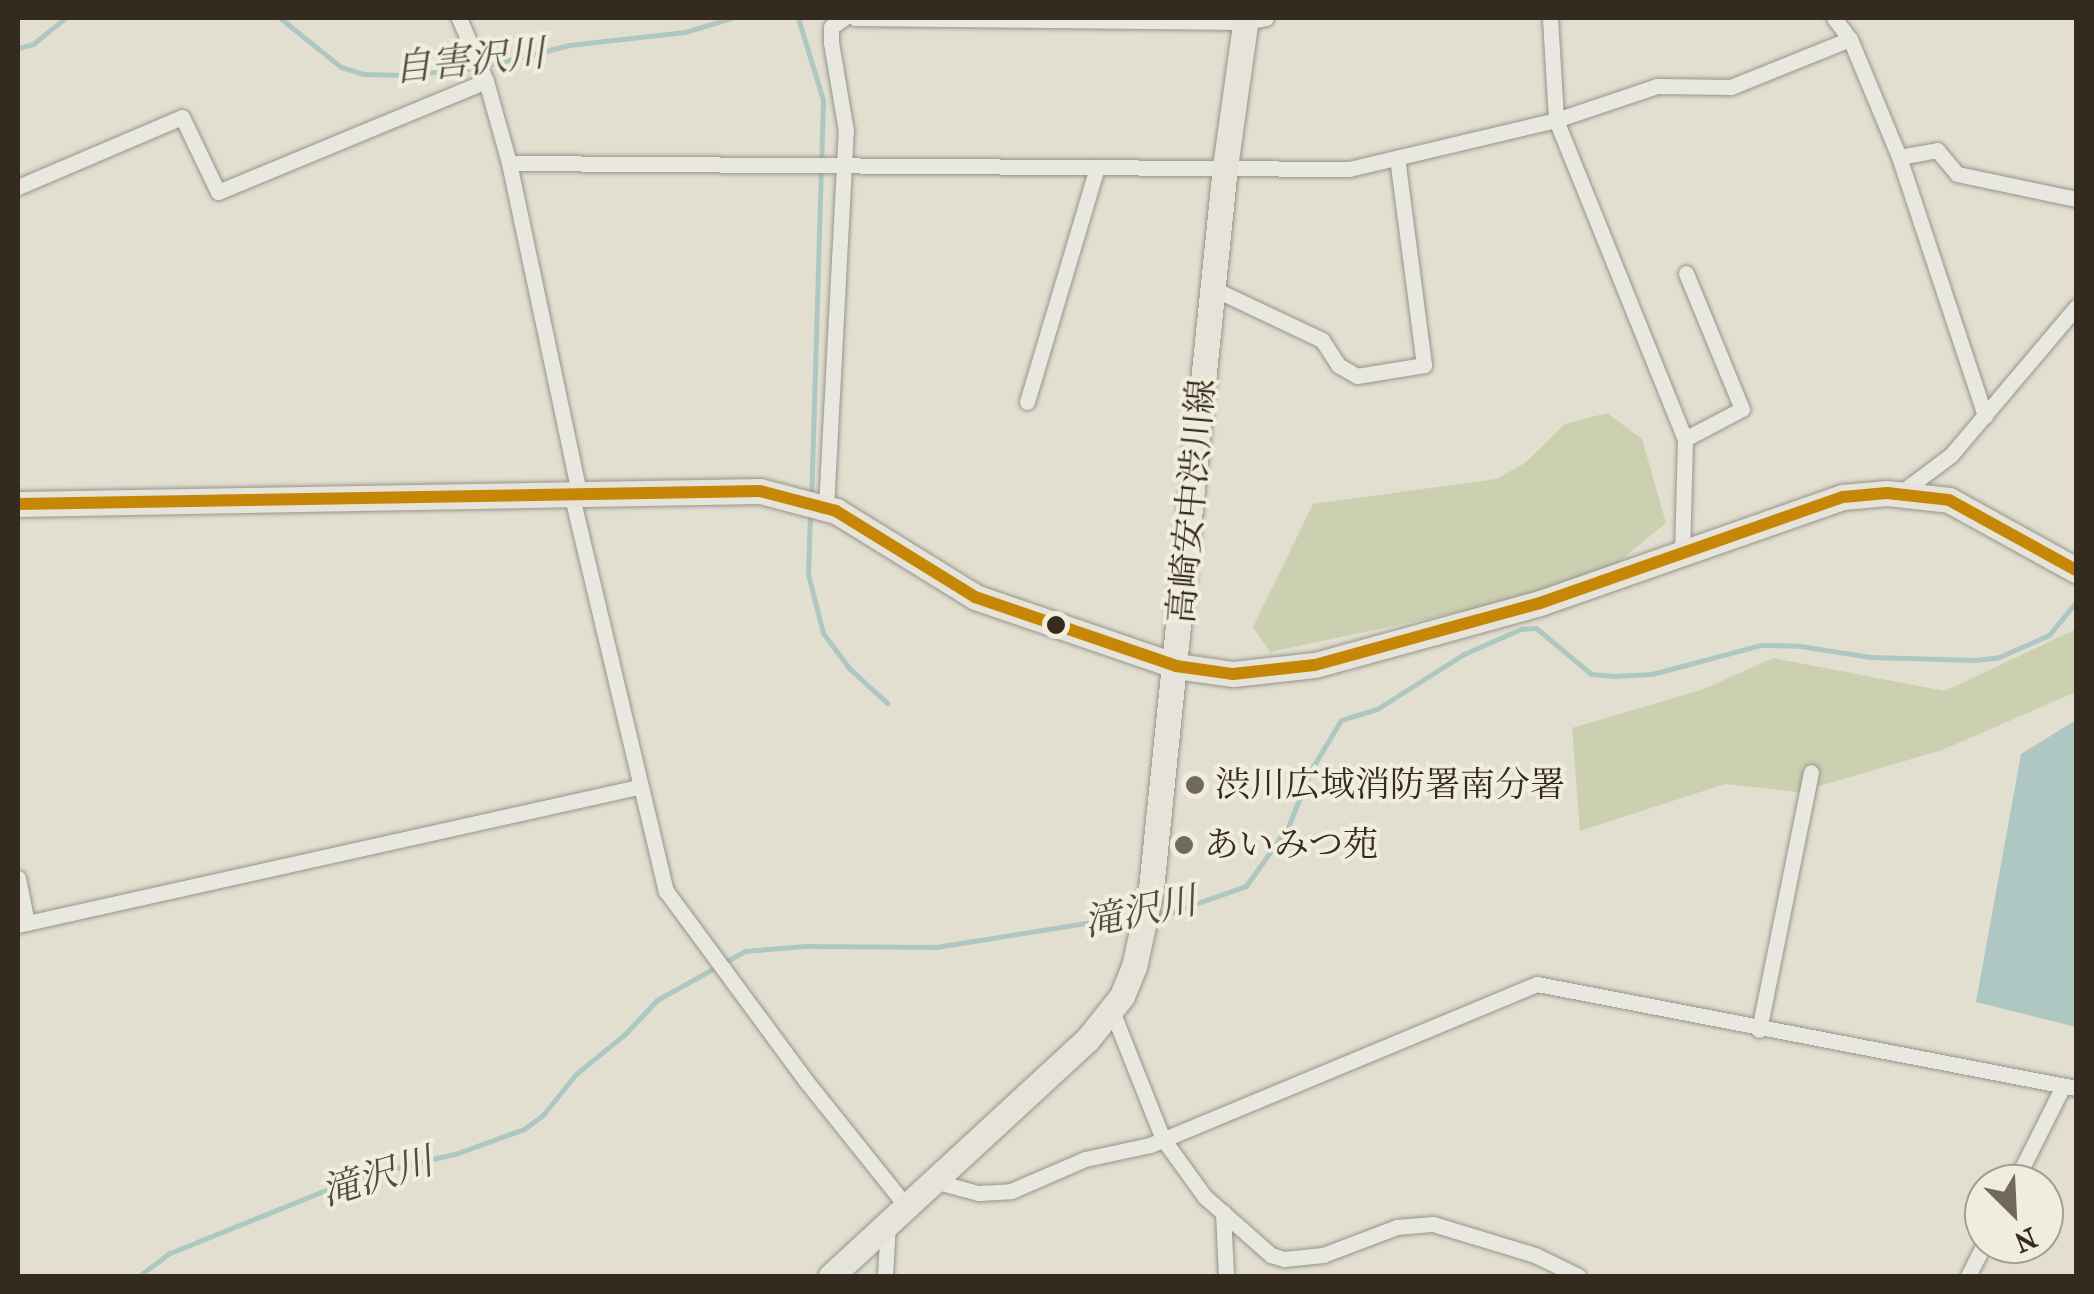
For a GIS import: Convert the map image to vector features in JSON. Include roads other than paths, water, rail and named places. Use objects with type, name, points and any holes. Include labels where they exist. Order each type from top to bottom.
[{"type":"main road","name":"高崎安中渋川線","points":[[831,1276],[1087,1040],[1112,1011],[1134,967],[1151,889],[1225,167],[1253,19]]},
{"type":"main road","points":[[18,504],[760,492],[826,508],[975,597],[1176,666],[1233,674],[1287,671],[1540,603],[1843,497],[1932,496],[1962,506],[2076,570]]},
{"type":"street","points":[[459,18],[485,79],[509,164],[638,787],[666,891],[897,1214],[885,1276]]},
{"type":"street","points":[[826,508],[844,166],[842,91],[830,42],[831,27],[844,18]]},
{"type":"street","points":[[855,18],[1253,19]]},
{"type":"street","points":[[1550,18],[1556,120],[1685,439],[1682,553]]},
{"type":"street","points":[[1834,18],[1850,39],[1899,157],[1985,416]]},
{"type":"street","points":[[509,164],[1348,169],[1556,120],[1658,86],[1731,87],[1850,39]]},
{"type":"street","points":[[18,186],[182,117],[218,192],[485,79]]},
{"type":"street","points":[[1899,157],[1937,150],[1957,174],[2076,199]]},
{"type":"street","points":[[1212,288],[1322,340],[1338,365],[1357,376],[1424,364],[1397,158]]},
{"type":"street","points":[[1027,402],[1097,167]]},
{"type":"street","points":[[1685,439],[1742,409],[1686,273]]},
{"type":"street","points":[[1899,494],[1951,455],[2076,307]]},
{"type":"street","points":[[1759,1030],[1811,772]]},
{"type":"street","points":[[18,878],[22,924],[638,787]]},
{"type":"street","points":[[934,1181],[978,1193],[1011,1191],[1085,1159],[1163,1139],[1537,984],[1759,1030],[2070,1087],[2026,1164]]},
{"type":"street","points":[[1112,1011],[1163,1139],[1205,1197],[1254,1244],[1284,1259],[1323,1256],[1397,1227],[1433,1224],[1535,1254],[1578,1276]]},
{"type":"street","points":[[1223,1212],[1226,1276]]},
{"type":"water","points":[[2076,720],[2076,1027],[1976,1002],[2021,754]]},
{"type":"waterway","name":"自害沢川","points":[[18,48],[33,44],[65,18]]},
{"type":"waterway","name":"自害沢川","points":[[280,18],[341,67],[364,74],[405,75],[474,68]]},
{"type":"waterway","name":"自害沢川","points":[[485,66],[569,45],[685,32],[731,18]]},
{"type":"waterway","points":[[798,18],[823,100],[811,498]]},
{"type":"waterway","points":[[810,514],[808,574],[823,633],[849,668],[887,703]]},
{"type":"waterway","name":"滝沢川","points":[[1152,913],[1172,912],[1246,886],[1288,827],[1311,770],[1341,720],[1377,709],[1464,654],[1521,629],[1536,628],[1591,674],[1612,676],[1652,674],[1761,645],[1800,646],[1870,657],[1976,660],[1999,657],[2049,635],[2076,602]]},
{"type":"waterway","name":"滝沢川","points":[[139,1276],[170,1253],[356,1178],[458,1153],[524,1129],[542,1116],[576,1074],[625,1034],[657,1000],[745,951],[805,946],[936,947],[1136,915]]},
{"type":"place","name":"渋川広域消防署南分署","points":[[1195,785]]},
{"type":"place","name":"あいみつ苑","points":[[1184,845]]}]
